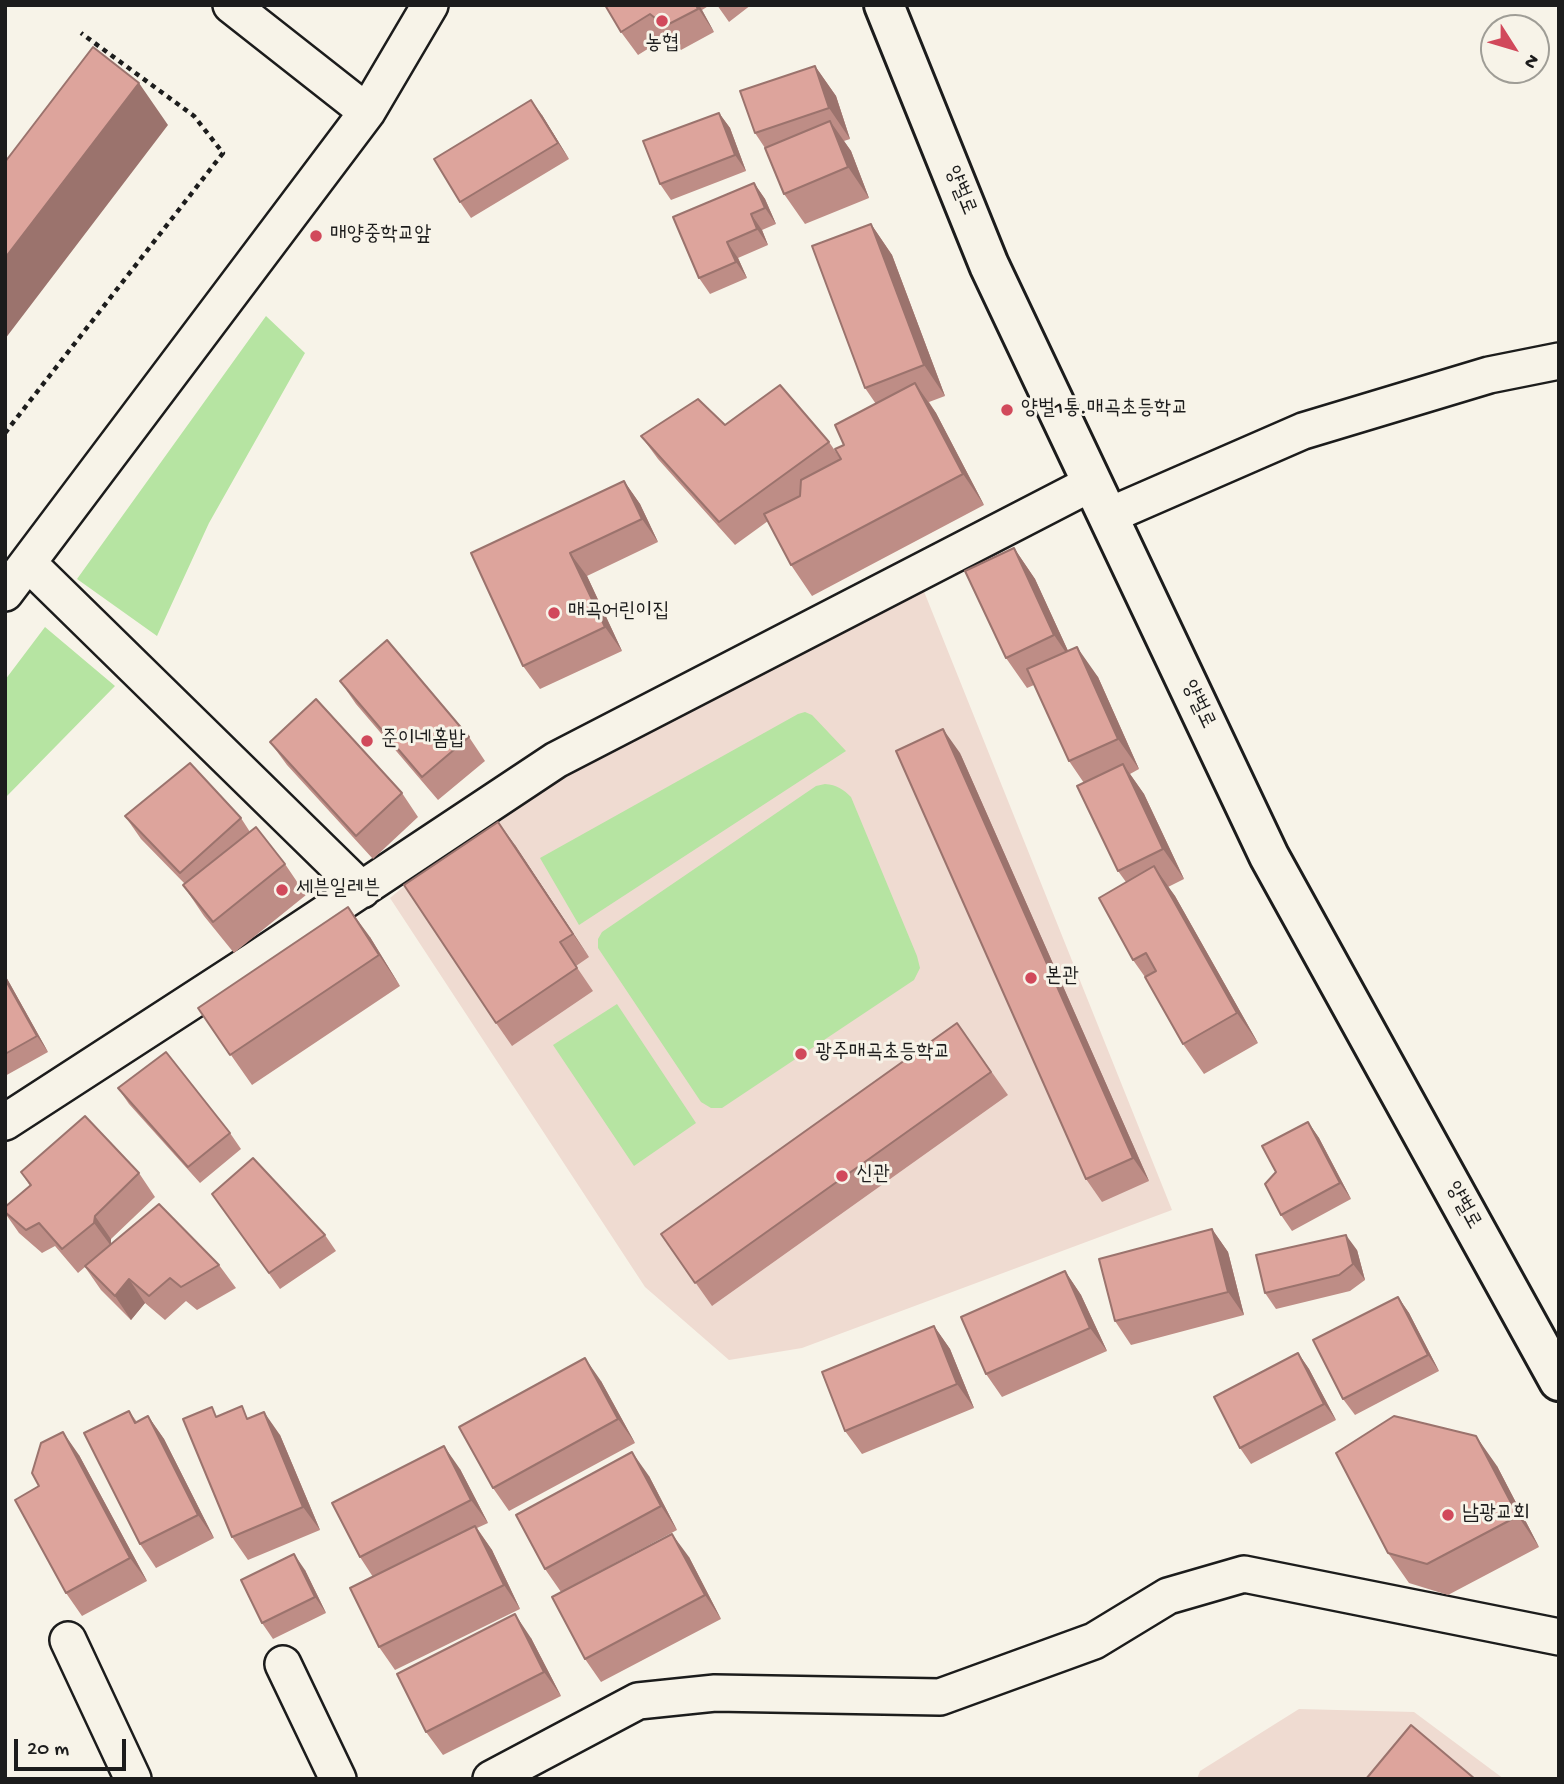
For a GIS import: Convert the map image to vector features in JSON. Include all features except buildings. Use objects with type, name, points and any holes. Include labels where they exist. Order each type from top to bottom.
[{"type":"street","points":[[231,5],[368,113]]},
{"type":"street","points":[[5,593],[368,113],[430,5]]},
{"type":"street","name":"양벌로","points":[[884,5],[989,265],[1269,856],[1559,1381]]},
{"type":"street","points":[[5,1122],[362,890],[555,760],[1100,499],[1303,431],[1489,376],[1559,361]]},
{"type":"street","points":[[28,563],[362,890]]},
{"type":"street","points":[[491,1779],[638,1701],[715,1693],[940,1697],[1094,1641],[1168,1596],[1244,1574],[1559,1637]]},
{"type":"street","points":[[68,1640],[133,1779]]},
{"type":"street","points":[[283,1664],[338,1779]]},
{"type":"path","points":[[5,433],[223,153],[194,116],[81,33]]},
{"type":"shaded area","name":"광주매곡초등학교","points":[[917,574],[1172,1210],[802,1348],[729,1360],[645,1287],[390,898],[556,760]]},
{"type":"shaded area","points":[[1299,1709],[1414,1712],[1504,1779],[1197,1779],[1200,1771]]},
{"type":"green space","points":[[266,316],[305,353],[209,523],[157,636],[77,579]]},
{"type":"green space","points":[[45,627],[115,686],[5,798],[5,680]]},
{"type":"green space","points":[[805,712],[812,715],[846,751],[579,925],[540,858]]},
{"type":"green space","points":[[825,784],[840,788],[851,797],[920,968],[914,980],[722,1108],[711,1108],[701,1102],[598,948],[598,939],[602,932],[816,786]]},
{"type":"green space","points":[[617,1004],[696,1123],[634,1166],[553,1045]]},
{"type":"place","name":"농협","points":[[662,21]]},
{"type":"place","name":"매양중학교앞","points":[[316,236]]},
{"type":"place","name":"양벌1통.매곡초등학교","points":[[1007,410]]},
{"type":"place","name":"매곡어린이집","points":[[554,613]]},
{"type":"place","name":"준이네홈밥","points":[[367,741]]},
{"type":"place","name":"세븐일레븐","points":[[282,890]]},
{"type":"place","name":"본관","points":[[1031,978]]},
{"type":"place","name":"광주매곡초등학교","points":[[801,1054]]},
{"type":"place","name":"신관","points":[[842,1176]]},
{"type":"place","name":"남광교회","points":[[1448,1515]]}]
